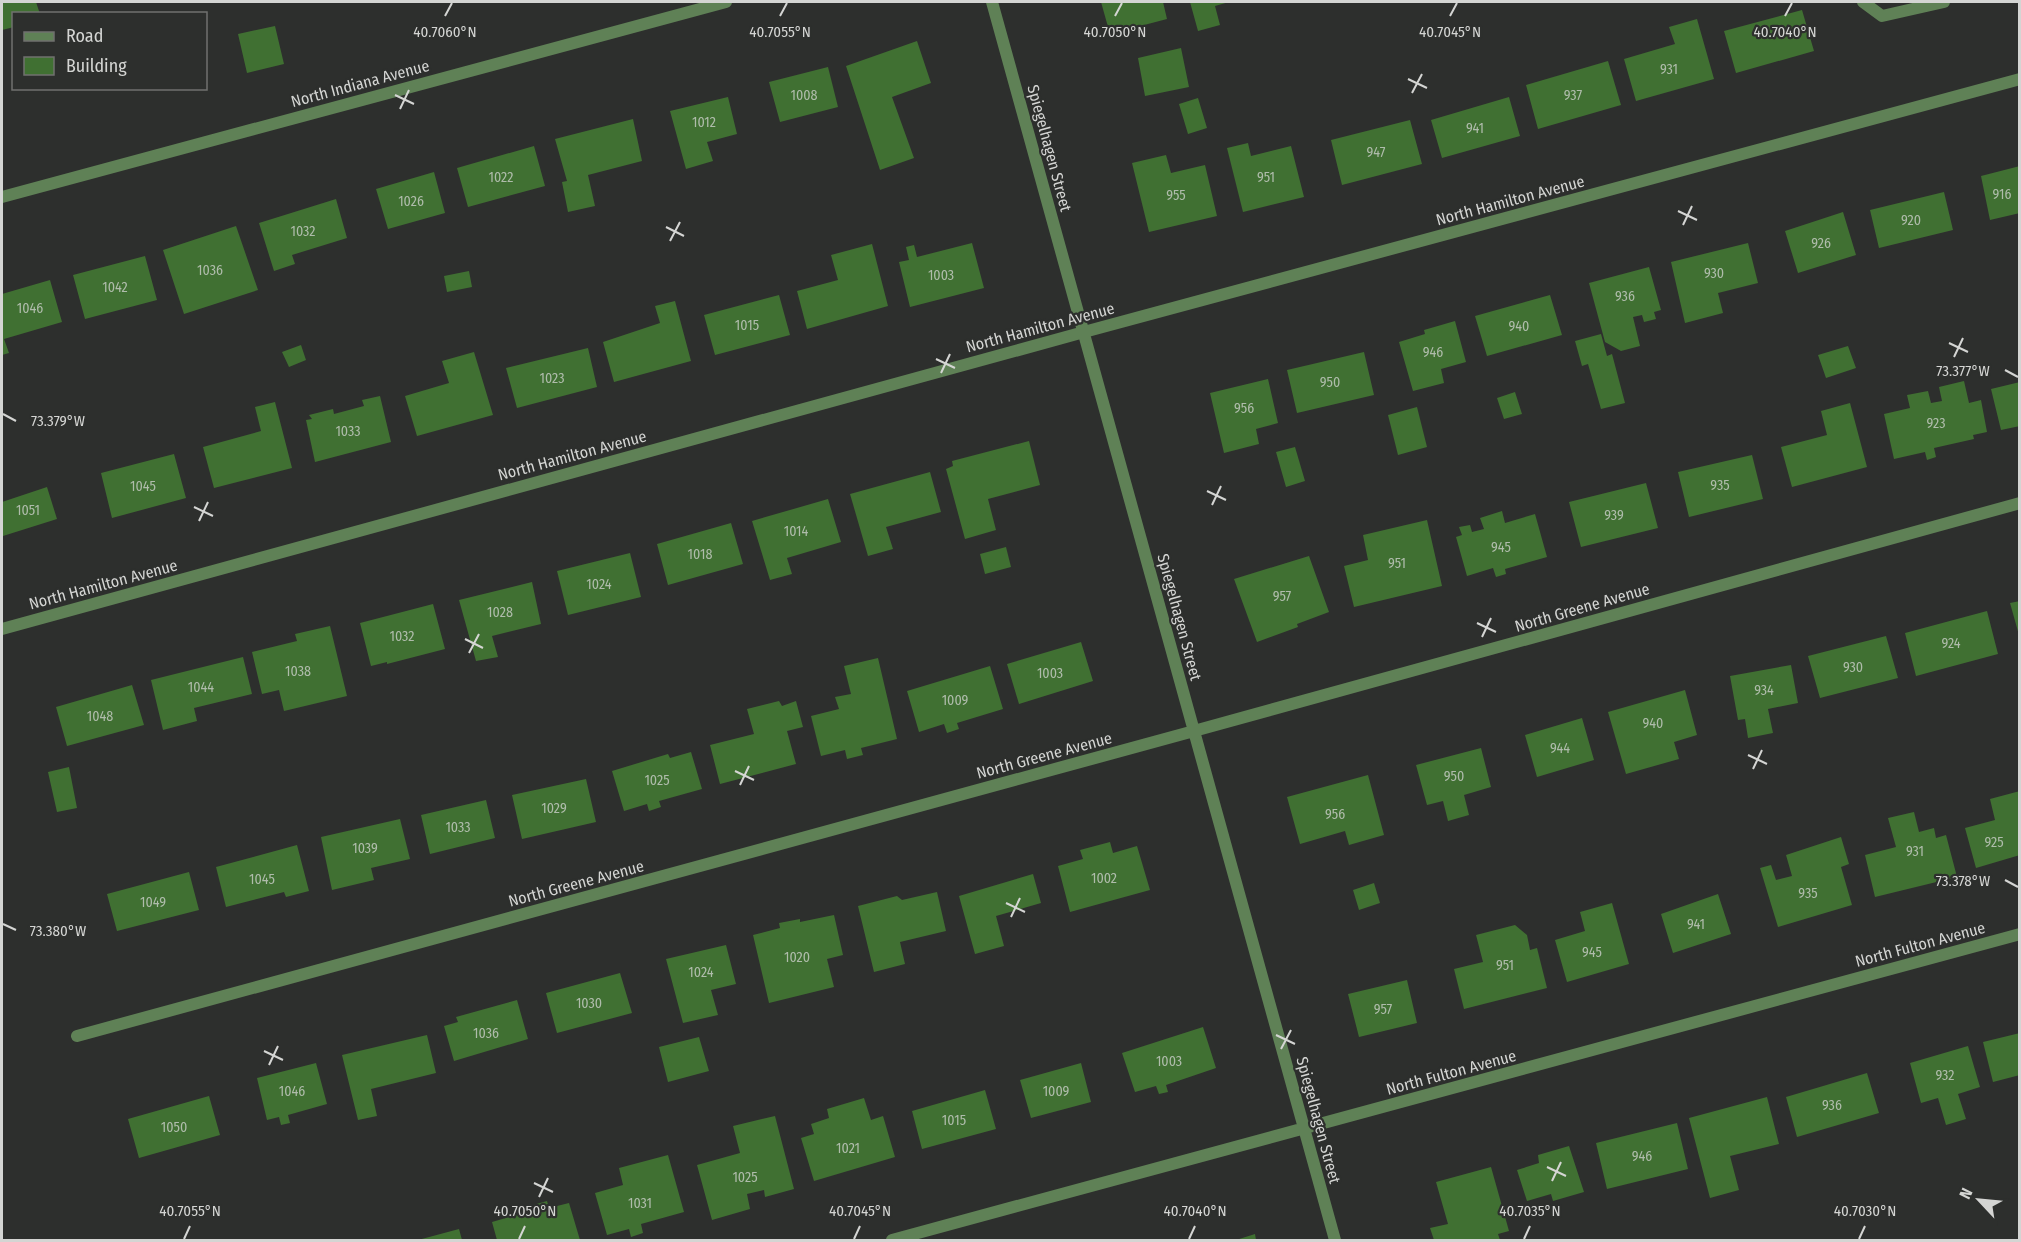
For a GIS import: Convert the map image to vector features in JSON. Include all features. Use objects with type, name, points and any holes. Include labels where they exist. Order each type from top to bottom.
[{"type":"street","name":"North Indiana Avenue","points":[[2,197],[726,2]]},
{"type":"street","name":"Spiegelhagen Street","points":[[993,2],[1335,1240]]},
{"type":"street","points":[[1863,2],[1882,16],[1944,2]]},
{"type":"street","name":"North Hamilton Avenue","points":[[2,629],[1084,332],[2019,79]]},
{"type":"street","name":"North Greene Avenue","points":[[77,1036],[2019,503]]},
{"type":"street","name":"North Fulton Avenue","points":[[892,1240],[2019,934]]},
{"type":"building","points":[[2,2],[36,2],[39,12],[12,12],[12,28],[2,30]]},
{"type":"building","points":[[1101,2],[1163,2],[1167,19],[1110,34]]},
{"type":"building","points":[[1190,2],[1229,2],[1215,6],[1220,25],[1198,31]]},
{"type":"building","points":[[1802,10],[1814,51],[1736,73],[1724,31]]},
{"type":"building","points":[[1697,19],[1714,79],[1636,101],[1624,59],[1675,44],[1669,27]]},
{"type":"building","points":[[275,26],[284,64],[247,73],[238,34]]},
{"type":"building","points":[[917,41],[931,83],[892,97],[914,158],[880,170],[846,66]]},
{"type":"building","points":[[1181,48],[1189,87],[1145,96],[1138,58]]},
{"type":"building","points":[[1608,61],[1621,105],[1538,129],[1526,85]]},
{"type":"building","points":[[828,67],[838,107],[780,122],[769,82]]},
{"type":"building","points":[[728,97],[737,134],[707,142],[713,161],[686,169],[670,111]]},
{"type":"building","points":[[1509,97],[1520,136],[1442,158],[1431,120]]},
{"type":"building","points":[[1198,98],[1207,128],[1188,134],[1179,104]]},
{"type":"building","points":[[633,119],[642,161],[588,175],[595,206],[568,212],[562,182],[567,181],[555,139]]},
{"type":"building","points":[[1410,120],[1422,164],[1342,185],[1331,140]]},
{"type":"building","points":[[1248,143],[1251,156],[1291,146],[1304,197],[1243,212],[1227,148]]},
{"type":"building","points":[[534,146],[545,186],[468,207],[457,168]]},
{"type":"building","points":[[1166,155],[1171,173],[1205,165],[1217,216],[1149,232],[1132,163]]},
{"type":"building","points":[[2020,166],[2020,213],[1990,220],[1981,176]]},
{"type":"building","points":[[434,172],[445,213],[388,229],[376,189]]},
{"type":"building","points":[[1944,192],[1953,230],[1879,248],[1870,210]]},
{"type":"building","points":[[336,199],[347,238],[292,255],[295,264],[274,271],[259,223]]},
{"type":"building","points":[[1843,212],[1856,255],[1798,273],[1785,231]]},
{"type":"building","points":[[236,226],[258,290],[184,314],[163,250]]},
{"type":"building","points":[[972,243],[984,288],[910,307],[899,262],[909,260],[906,247],[914,245],[917,257]]},
{"type":"building","points":[[1748,243],[1758,283],[1718,293],[1723,313],[1685,323],[1671,262]]},
{"type":"building","points":[[872,244],[888,306],[807,329],[797,291],[838,280],[831,255]]},
{"type":"building","points":[[145,256],[157,300],[85,319],[73,275]]},
{"type":"building","points":[[1649,267],[1661,310],[1654,312],[1656,319],[1644,322],[1642,315],[1633,317],[1640,346],[1621,351],[1605,342],[1589,283]]},
{"type":"building","points":[[469,271],[472,287],[447,292],[444,276]]},
{"type":"building","points":[[50,280],[62,322],[4,339],[9,353],[2,355],[2,294]]},
{"type":"building","points":[[779,295],[790,335],[715,355],[704,315]]},
{"type":"building","points":[[1550,295],[1562,335],[1487,356],[1475,316]]},
{"type":"building","points":[[675,301],[691,361],[614,382],[603,342],[660,323],[655,306]]},
{"type":"building","points":[[1455,321],[1466,362],[1441,369],[1444,383],[1413,391],[1399,342],[1425,334],[1424,330]]},
{"type":"building","points":[[1601,334],[1607,356],[1612,354],[1625,403],[1601,409],[1588,364],[1582,366],[1575,341]]},
{"type":"building","points":[[301,345],[306,360],[289,367],[282,352]]},
{"type":"building","points":[[1848,346],[1856,368],[1826,378],[1818,355]]},
{"type":"building","points":[[588,348],[597,387],[517,408],[506,368]]},
{"type":"building","points":[[474,352],[493,415],[417,436],[405,396],[449,383],[442,361]]},
{"type":"building","points":[[1364,352],[1374,395],[1297,413],[1287,370]]},
{"type":"building","points":[[1268,379],[1278,423],[1256,429],[1259,444],[1224,453],[1210,393]]},
{"type":"building","points":[[1964,381],[1969,403],[1981,400],[1987,432],[1973,435],[1974,439],[1934,448],[1936,457],[1927,460],[1925,452],[1894,459],[1884,414],[1910,408],[1907,395],[1928,391],[1931,403],[1942,401],[1939,387]]},
{"type":"building","points":[[2020,382],[2020,426],[2001,430],[1991,389]]},
{"type":"building","points":[[1515,392],[1522,414],[1504,419],[1497,398]]},
{"type":"building","points":[[380,396],[391,442],[315,462],[306,420],[312,419],[309,415],[333,409],[334,414],[364,406],[362,400]]},
{"type":"building","points":[[275,402],[292,468],[214,488],[203,447],[261,431],[255,407]]},
{"type":"building","points":[[1850,403],[1867,467],[1792,487],[1781,447],[1827,435],[1821,411]]},
{"type":"building","points":[[1417,407],[1427,447],[1398,455],[1388,415]]},
{"type":"building","points":[[1029,441],[1040,485],[988,499],[996,530],[965,539],[946,469],[953,466],[952,461]]},
{"type":"building","points":[[1295,447],[1305,481],[1286,487],[1276,452]]},
{"type":"building","points":[[174,454],[186,498],[112,518],[101,473]]},
{"type":"building","points":[[1752,455],[1763,499],[1689,517],[1678,472]]},
{"type":"building","points":[[930,472],[941,512],[886,527],[893,549],[868,556],[850,494]]},
{"type":"building","points":[[1646,483],[1658,528],[1581,547],[1569,502]]},
{"type":"building","points":[[47,487],[57,519],[3,536],[2,502]]},
{"type":"building","points":[[828,499],[841,542],[787,558],[792,574],[770,580],[752,521]]},
{"type":"building","points":[[1502,511],[1505,523],[1535,514],[1547,557],[1505,569],[1506,574],[1496,577],[1493,568],[1467,576],[1456,537],[1462,535],[1459,527],[1470,525],[1472,532],[1484,529],[1480,518]]},
{"type":"building","points":[[1427,520],[1442,586],[1354,607],[1344,566],[1368,560],[1363,535]]},
{"type":"building","points":[[731,523],[743,564],[668,585],[657,544]]},
{"type":"building","points":[[1006,547],[1011,567],[985,574],[980,554]]},
{"type":"building","points":[[630,553],[641,597],[568,615],[557,571]]},
{"type":"building","points":[[1309,556],[1329,612],[1297,624],[1298,627],[1257,642],[1234,579]]},
{"type":"building","points":[[532,582],[541,624],[492,636],[498,657],[476,661],[459,600]]},
{"type":"building","points":[[2020,601],[2020,635],[2019,635],[2010,603]]},
{"type":"building","points":[[433,604],[445,649],[371,666],[360,623]]},
{"type":"building","points":[[1987,611],[1998,654],[1916,676],[1905,633]]},
{"type":"building","points":[[330,626],[347,696],[284,711],[279,690],[262,694],[252,652],[297,641],[295,634]]},
{"type":"building","points":[[1886,636],[1898,678],[1820,698],[1808,656]]},
{"type":"building","points":[[1081,642],[1093,681],[1019,704],[1007,664]]},
{"type":"building","points":[[243,657],[252,694],[194,708],[197,721],[163,730],[151,680]]},
{"type":"building","points":[[878,658],[897,739],[861,748],[863,755],[847,759],[845,750],[821,756],[811,716],[839,709],[835,697],[851,694],[844,666]]},
{"type":"building","points":[[1791,665],[1798,703],[1768,709],[1773,733],[1748,738],[1745,719],[1738,720],[1730,676]]},
{"type":"building","points":[[990,666],[1003,709],[957,723],[959,729],[947,733],[944,724],[919,732],[907,691]]},
{"type":"building","points":[[132,685],[144,725],[67,746],[56,707]]},
{"type":"building","points":[[1685,690],[1697,735],[1674,742],[1679,759],[1626,774],[1608,712]]},
{"type":"building","points":[[779,701],[782,706],[796,701],[803,727],[787,731],[796,764],[720,784],[710,745],[754,734],[747,709]]},
{"type":"building","points":[[1582,718],[1594,760],[1537,777],[1525,735]]},
{"type":"building","points":[[1481,748],[1491,787],[1464,795],[1469,815],[1448,821],[1443,801],[1427,805],[1416,765]]},
{"type":"building","points":[[691,752],[702,789],[659,801],[661,807],[649,811],[647,804],[624,811],[612,771],[668,754],[670,758]]},
{"type":"building","points":[[69,767],[77,808],[57,812],[48,772]]},
{"type":"building","points":[[1368,775],[1384,835],[1349,845],[1345,831],[1300,844],[1287,797]]},
{"type":"building","points":[[586,779],[596,822],[522,839],[512,795]]},
{"type":"building","points":[[2020,791],[2020,855],[1976,868],[1965,828],[1995,820],[1990,799]]},
{"type":"building","points":[[486,800],[495,838],[430,854],[421,815]]},
{"type":"building","points":[[1914,812],[1919,832],[1934,828],[1936,838],[1946,835],[1957,877],[1875,897],[1865,855],[1896,847],[1888,818]]},
{"type":"building","points":[[400,819],[410,859],[371,868],[374,880],[332,890],[321,837]]},
{"type":"building","points":[[1841,837],[1849,864],[1841,867],[1852,905],[1778,927],[1760,868],[1771,865],[1776,880],[1792,876],[1786,855]]},
{"type":"building","points":[[1110,842],[1113,853],[1137,846],[1150,890],[1070,912],[1058,866],[1083,859],[1080,850]]},
{"type":"building","points":[[297,845],[309,891],[286,897],[284,892],[226,907],[216,867]]},
{"type":"building","points":[[189,872],[199,910],[117,931],[107,894]]},
{"type":"building","points":[[1033,874],[1041,903],[996,916],[1004,946],[975,954],[959,896]]},
{"type":"building","points":[[1374,883],[1380,903],[1359,910],[1353,890]]},
{"type":"building","points":[[937,892],[946,931],[900,942],[905,964],[874,972],[858,906],[897,896],[902,900]]},
{"type":"building","points":[[1718,894],[1731,934],[1673,953],[1661,914]]},
{"type":"building","points":[[1612,903],[1629,964],[1567,982],[1555,940],[1585,931],[1580,912]]},
{"type":"building","points":[[834,915],[843,955],[827,959],[834,987],[769,1003],[753,935],[780,928],[779,923],[800,919],[800,922]]},
{"type":"building","points":[[1515,925],[1527,935],[1530,950],[1537,948],[1547,988],[1464,1009],[1454,969],[1483,962],[1476,935]]},
{"type":"building","points":[[726,945],[736,984],[711,990],[718,1015],[683,1023],[666,959]]},
{"type":"building","points":[[620,973],[632,1013],[557,1033],[546,993]]},
{"type":"building","points":[[1407,980],[1417,1023],[1359,1037],[1348,994]]},
{"type":"building","points":[[517,1000],[528,1039],[454,1061],[444,1026],[458,1022],[456,1017]]},
{"type":"building","points":[[1203,1027],[1216,1068],[1166,1085],[1168,1092],[1159,1094],[1156,1086],[1135,1092],[1122,1053]]},
{"type":"building","points":[[2020,1033],[2020,1075],[1993,1082],[1983,1042]]},
{"type":"building","points":[[427,1035],[436,1073],[371,1089],[377,1116],[358,1120],[342,1055]]},
{"type":"building","points":[[699,1037],[709,1071],[668,1082],[659,1047]]},
{"type":"building","points":[[1968,1046],[1980,1087],[1958,1094],[1966,1119],[1946,1125],[1938,1098],[1921,1103],[1910,1063]]},
{"type":"building","points":[[316,1063],[327,1104],[288,1115],[290,1123],[281,1125],[279,1117],[267,1120],[257,1078]]},
{"type":"building","points":[[1081,1063],[1091,1102],[1031,1118],[1020,1080]]},
{"type":"building","points":[[1867,1073],[1879,1113],[1797,1137],[1786,1097]]},
{"type":"building","points":[[985,1090],[996,1129],[922,1149],[912,1111]]},
{"type":"building","points":[[209,1096],[220,1135],[139,1158],[128,1119]]},
{"type":"building","points":[[1767,1097],[1779,1144],[1730,1156],[1739,1190],[1710,1198],[1689,1118]]},
{"type":"building","points":[[864,1098],[871,1120],[883,1116],[895,1157],[814,1181],[801,1138],[814,1134],[811,1124],[829,1118],[827,1109]]},
{"type":"building","points":[[775,1116],[794,1189],[765,1197],[764,1190],[747,1194],[750,1209],[712,1220],[697,1165],[740,1153],[733,1126]]},
{"type":"building","points":[[1677,1123],[1688,1169],[1607,1189],[1596,1143]]},
{"type":"building","points":[[1569,1146],[1584,1192],[1553,1201],[1551,1194],[1527,1201],[1517,1170],[1539,1163],[1538,1155]]},
{"type":"building","points":[[668,1155],[684,1212],[641,1224],[643,1233],[631,1237],[629,1229],[607,1235],[595,1193],[623,1185],[619,1168]]},
{"type":"building","points":[[1491,1167],[1509,1231],[1498,1234],[1500,1240],[1434,1240],[1430,1228],[1448,1224],[1436,1182]]},
{"type":"building","points":[[547,1201],[549,1208],[569,1203],[580,1240],[497,1240],[492,1222],[527,1212],[526,1207]]},
{"type":"building","points":[[459,1229],[462,1240],[418,1240]]},
{"type":"building","points":[[1255,1234],[1256,1240],[1236,1240]]}]
